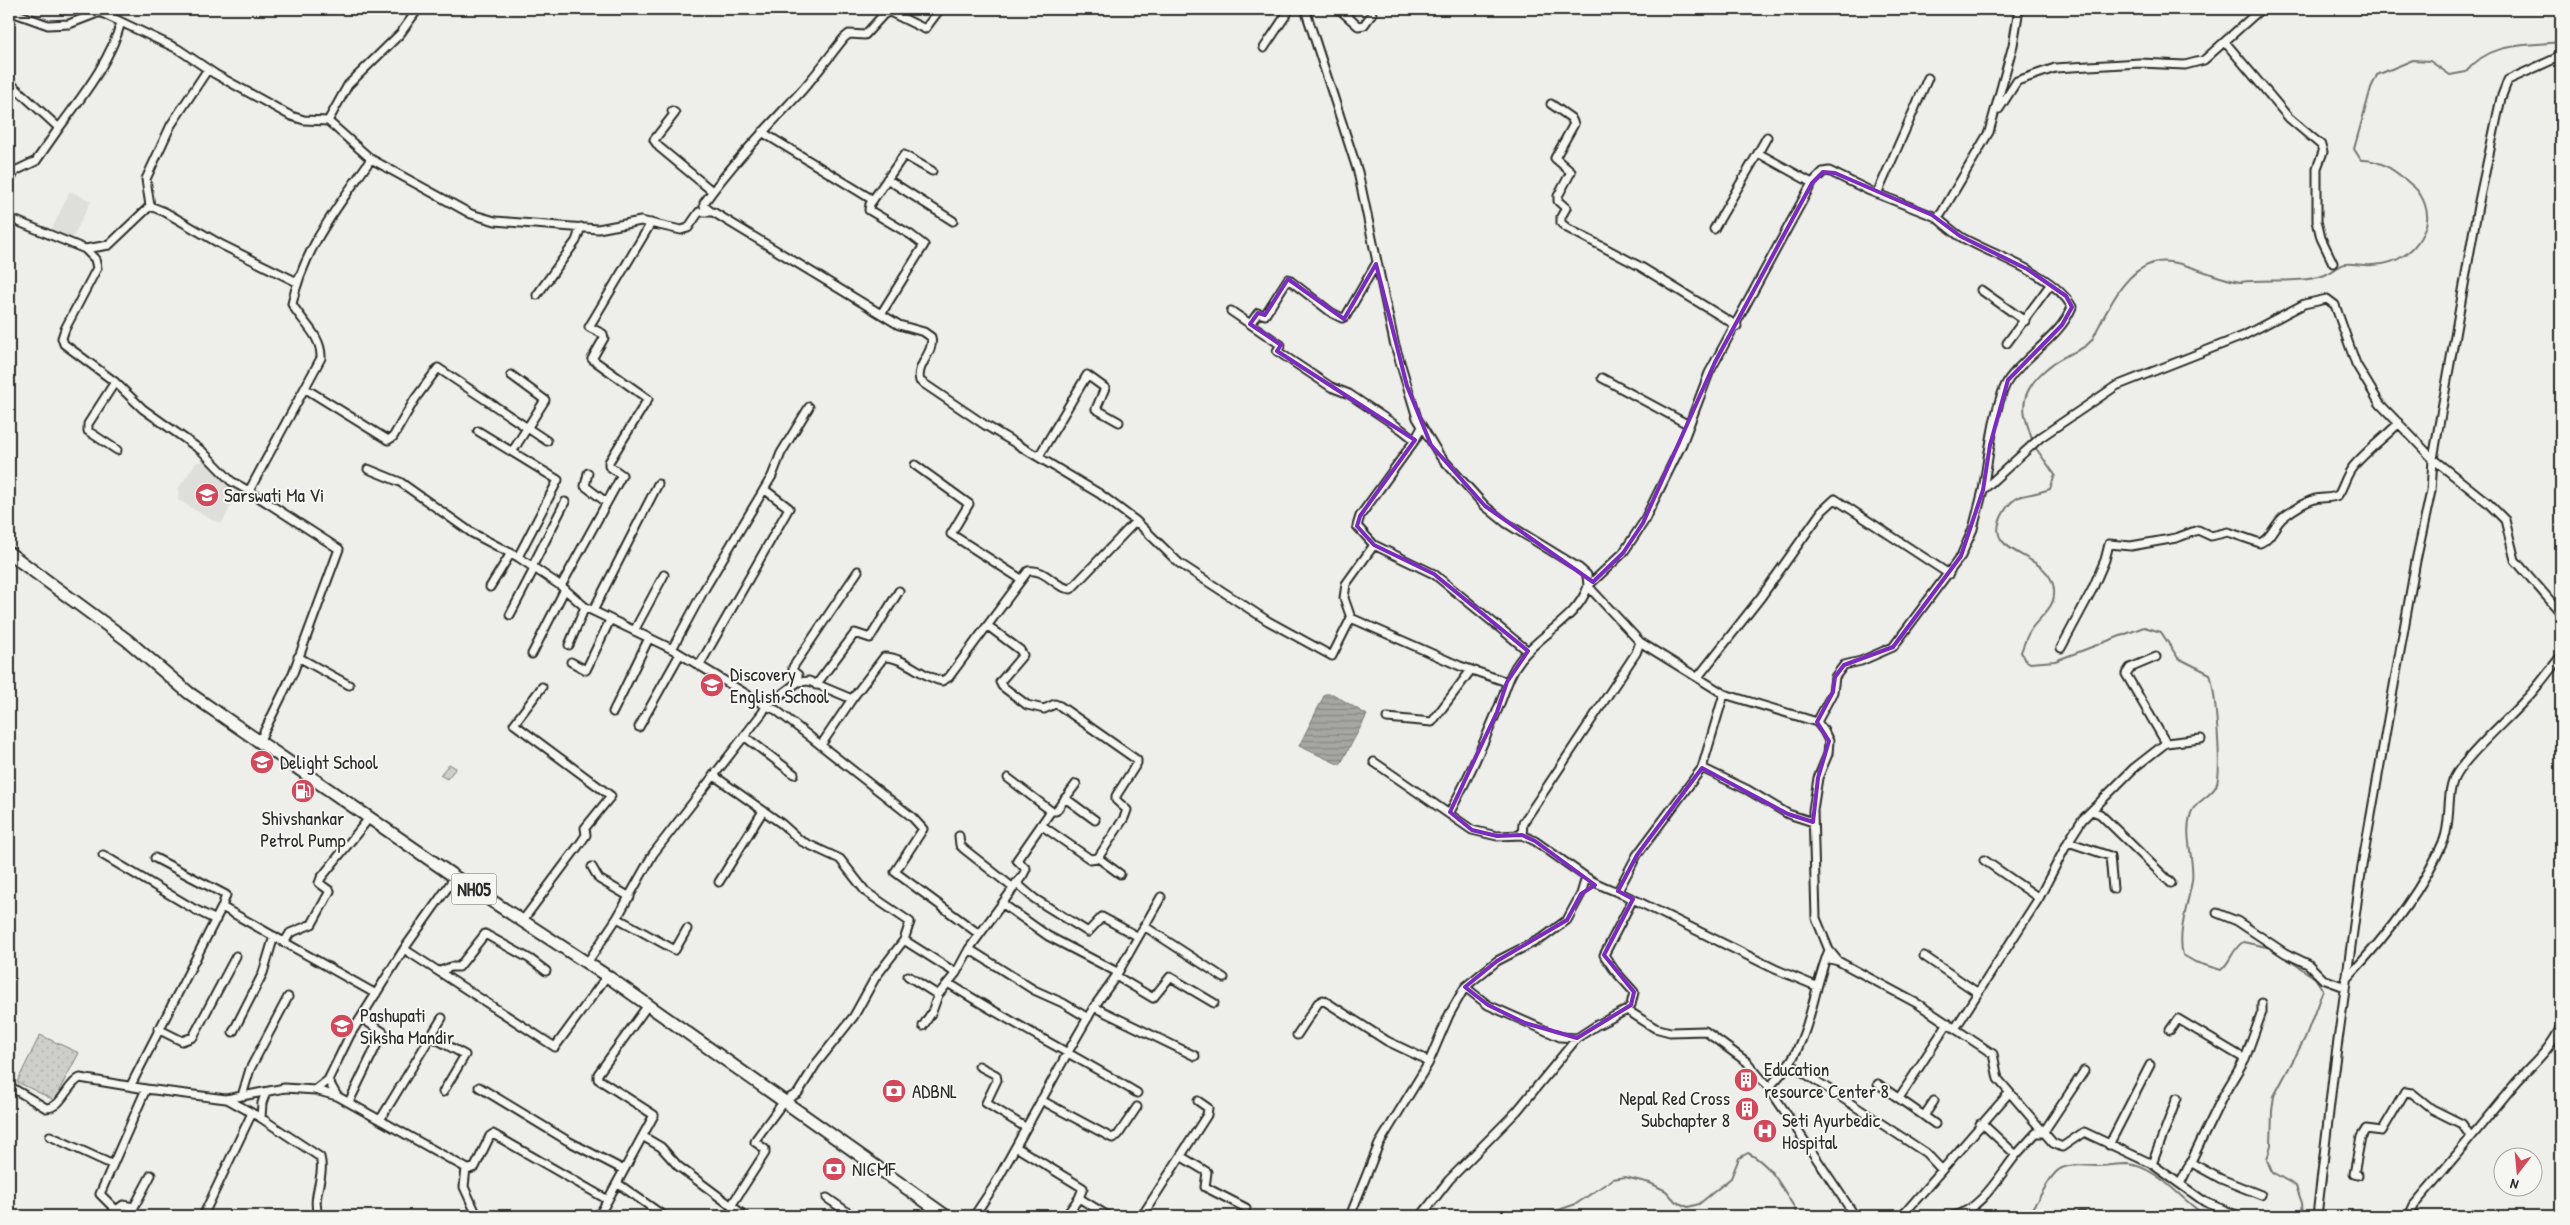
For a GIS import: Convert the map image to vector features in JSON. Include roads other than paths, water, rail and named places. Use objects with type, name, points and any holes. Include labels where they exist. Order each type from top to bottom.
[{"type":"main road","name":"NH05","points":[[9,553],[127,640],[189,693],[260,740],[455,877],[607,976],[946,1216]]},
{"type":"street","points":[[328,121],[348,86],[400,34],[418,9]]},
{"type":"street","points":[[940,9],[925,29],[890,12],[884,14],[865,35],[849,34],[712,191],[704,206],[899,325],[924,332],[931,337],[932,343],[920,369],[920,381],[985,425],[1100,494],[1136,521],[1179,563],[1268,621],[1332,656],[1351,618],[1344,591],[1346,584],[1374,545]]},
{"type":"street","points":[[1264,48],[1290,9]]},
{"type":"street","points":[[1305,9],[1358,172],[1394,342],[1422,427],[1440,456],[1486,506],[1506,523],[1579,568],[1586,575],[1588,586],[1640,642],[1724,694],[1817,722],[1829,741],[1828,754],[1818,778],[1813,822],[1816,918],[1829,950],[1838,961]]},
{"type":"street","points":[[1339,9],[1358,26],[1364,25],[1372,14]]},
{"type":"street","points":[[1936,217],[1946,207],[1989,132],[2013,45],[2019,9]]},
{"type":"street","points":[[1995,114],[2017,81],[2055,68],[2140,63],[2185,65],[2204,60],[2261,9]]},
{"type":"street","points":[[10,15],[48,25],[69,24],[96,11],[100,12],[178,49],[208,69],[291,116],[304,120],[328,121],[371,160],[470,214],[495,221],[598,229],[633,221],[681,230],[688,228],[699,212],[713,212]]},
{"type":"street","points":[[9,182],[15,171],[36,161],[99,71],[116,37],[120,22]]},
{"type":"street","points":[[2225,42],[2289,118],[2321,145],[2323,152],[2317,168],[2317,222],[2321,238],[2333,263]]},
{"type":"street","points":[[2317,1216],[2345,984],[2362,866],[2396,672],[2432,491],[2433,459],[2478,206],[2501,98],[2508,80],[2561,56]]},
{"type":"street","points":[[150,206],[146,179],[171,126],[208,69]]},
{"type":"street","points":[[1877,194],[1928,78]]},
{"type":"street","points":[[9,82],[59,128]]},
{"type":"street","points":[[1551,104],[1571,118],[1574,124],[1555,158],[1571,172],[1558,196],[1558,201],[1566,208],[1561,217],[1561,223],[1567,228],[1640,266],[1737,326]]},
{"type":"street","points":[[672,111],[675,113],[654,140],[659,147],[712,191]]},
{"type":"street","points":[[762,132],[873,200]]},
{"type":"street","points":[[1714,229],[1768,137]]},
{"type":"street","points":[[1758,153],[1812,183]]},
{"type":"street","points":[[881,314],[924,245],[869,210],[873,200],[904,155],[932,171]]},
{"type":"street","points":[[249,491],[306,389],[321,358],[321,349],[317,338],[292,304],[297,282],[310,249],[371,160]]},
{"type":"street","points":[[1450,812],[1497,712],[1507,682],[1528,651],[1574,609],[1588,586],[1623,553],[1643,523],[1689,425],[1709,373],[1737,326],[1812,183],[1823,172],[1829,171],[1877,194],[1936,217],[1960,236],[2027,269],[2066,296],[2072,307],[2062,326],[2024,361],[2008,380],[2002,396],[1990,445],[1983,490],[1972,529],[1961,556],[1893,647],[1861,661],[1844,665],[1835,677],[1833,692],[1817,722]]},
{"type":"street","points":[[887,179],[953,220]]},
{"type":"street","points":[[85,249],[109,245],[150,206]]},
{"type":"street","points":[[150,206],[165,212],[222,245],[297,282]]},
{"type":"street","points":[[9,218],[85,249],[94,260],[97,268],[62,338],[64,344],[115,382],[143,409],[202,451],[231,480],[339,550],[293,673],[260,740]]},
{"type":"street","points":[[532,654],[563,587],[606,502],[622,475],[609,466],[610,462],[648,399],[592,358],[604,338],[602,334],[589,327],[651,224]]},
{"type":"street","points":[[537,295],[576,240],[580,227]]},
{"type":"street","points":[[1250,324],[1258,313],[1265,315],[1288,279],[1332,313],[1342,318],[1346,316],[1376,264]]},
{"type":"street","points":[[2007,343],[2050,286]]},
{"type":"street","points":[[1981,290],[2024,322]]},
{"type":"street","points":[[1983,490],[2033,444],[2116,386],[2242,336],[2304,304],[2327,299],[2335,305],[2356,364],[2380,404],[2433,459],[2488,503],[2505,520],[2515,560],[2561,613]]},
{"type":"street","points":[[1231,311],[1281,345],[1277,351],[1331,387],[1349,394],[1415,440]]},
{"type":"street","points":[[306,389],[388,440],[393,437],[415,399],[438,368],[547,440]]},
{"type":"street","points":[[511,375],[546,400],[512,452]]},
{"type":"street","points":[[1039,456],[1087,375],[1105,388],[1096,409],[1119,422]]},
{"type":"street","points":[[1602,378],[1689,425]]},
{"type":"street","points":[[115,382],[88,424],[88,431],[117,450]]},
{"type":"street","points":[[672,649],[704,590],[764,490],[781,453],[808,408]]},
{"type":"street","points":[[2061,648],[2095,582],[2109,544],[2131,546],[2176,538],[2184,533],[2198,530],[2211,536],[2228,532],[2260,543],[2269,538],[2284,516],[2317,498],[2336,496],[2352,467],[2399,423]]},
{"type":"street","points":[[1422,427],[1415,440],[1360,516],[1358,526],[1374,545],[1434,574],[1528,651]]},
{"type":"street","points":[[478,432],[558,480],[514,555],[490,587]]},
{"type":"street","points":[[915,465],[968,504],[951,534],[1021,579]]},
{"type":"street","points":[[368,469],[400,482],[472,533],[514,555],[563,587],[585,607],[672,649],[785,716],[921,825],[924,830],[922,834],[895,872],[979,934]]},
{"type":"street","points":[[588,473],[585,486],[606,502]]},
{"type":"street","points":[[593,611],[658,484]]},
{"type":"street","points":[[698,666],[789,508],[764,490]]},
{"type":"street","points":[[1698,677],[1761,597],[1822,511],[1834,499],[1949,574]]},
{"type":"street","points":[[510,615],[565,502]]},
{"type":"street","points":[[821,745],[884,657],[892,657],[931,679],[942,681],[950,677],[1028,571],[1036,570],[1057,583],[1072,589],[1136,521]]},
{"type":"street","points":[[798,682],[798,675],[793,671],[794,668],[858,571]]},
{"type":"street","points":[[634,631],[664,575]]},
{"type":"street","points":[[816,685],[855,633],[870,638],[899,591]]},
{"type":"street","points":[[569,645],[585,607]]},
{"type":"street","points":[[1351,618],[1471,670],[1507,682]]},
{"type":"street","points":[[571,662],[586,670],[610,620]]},
{"type":"street","points":[[988,626],[1020,650],[1023,655],[1000,682],[1002,686],[1028,705],[1044,708],[1055,704],[1060,706],[1136,760],[1137,763],[1116,796],[1116,800],[1126,810],[1124,818],[1098,858]]},
{"type":"street","points":[[613,712],[650,638]]},
{"type":"street","points":[[1522,835],[1523,823],[1636,653],[1640,642]]},
{"type":"street","points":[[639,727],[680,654]]},
{"type":"street","points":[[2345,984],[2374,949],[2425,880],[2445,838],[2456,773],[2528,698],[2561,656]]},
{"type":"street","points":[[298,657],[318,666],[349,685]]},
{"type":"street","points":[[2156,657],[2130,668],[2126,674],[2166,743]]},
{"type":"street","points":[[1387,718],[1432,722],[1471,670]]},
{"type":"street","points":[[587,963],[630,897],[652,854],[766,706],[798,682],[808,682],[852,700]]},
{"type":"street","points":[[523,920],[586,835],[584,828],[612,796],[514,724],[542,686]]},
{"type":"street","points":[[1618,891],[1637,855],[1702,768],[1724,694]]},
{"type":"street","points":[[744,736],[794,774]]},
{"type":"street","points":[[1956,1027],[2039,898],[2068,842],[2082,820],[2134,768],[2166,743],[2201,739]]},
{"type":"street","points":[[1374,762],[1450,812],[1472,830],[1497,836],[1522,835],[1535,841],[1597,884],[1618,891],[1775,969],[1816,986]]},
{"type":"street","points":[[1702,768],[1748,790],[1788,814],[1813,822]]},
{"type":"street","points":[[713,775],[802,841],[840,859],[866,892],[907,918],[910,922],[904,940],[875,978],[854,1016],[816,1064],[798,1092],[784,1100],[756,1139],[756,1142],[765,1149],[765,1153],[731,1206]]},
{"type":"street","points":[[1008,778],[1051,811]]},
{"type":"street","points":[[923,1026],[932,1012],[938,995],[956,973],[969,948],[1026,869],[1017,860],[1051,811],[1056,810],[1076,784]]},
{"type":"street","points":[[1065,798],[1095,820]]},
{"type":"street","points":[[719,882],[763,811]]},
{"type":"street","points":[[2092,811],[2100,814],[2171,883]]},
{"type":"street","points":[[284,942],[290,934],[312,924],[330,891],[319,883],[321,878],[370,817]]},
{"type":"street","points":[[1041,825],[1090,859],[1098,858],[1120,874]]},
{"type":"street","points":[[959,836],[960,844],[964,849],[1014,885],[1088,932],[1102,917],[1137,936]]},
{"type":"street","points":[[2068,842],[2110,856],[2113,889]]},
{"type":"street","points":[[102,855],[216,920]]},
{"type":"street","points":[[131,1085],[158,1029],[216,920],[226,895],[156,858]]},
{"type":"street","points":[[1984,860],[2039,898]]},
{"type":"street","points":[[592,867],[599,879],[630,897]]},
{"type":"street","points":[[315,1090],[328,1080],[350,1035],[404,949],[455,877]]},
{"type":"street","points":[[1350,1216],[1379,1144],[1428,1064],[1449,1015],[1465,987],[1497,961],[1544,936],[1567,920],[1581,894],[1586,877]]},
{"type":"street","points":[[1581,894],[1597,884]]},
{"type":"street","points":[[974,1216],[994,1186],[1068,1052],[1160,897]]},
{"type":"street","points":[[1421,1216],[1449,1180],[1517,1111],[1577,1038],[1597,1025],[1627,1010],[1631,1005],[1634,992],[1615,971],[1604,955],[1633,900]]},
{"type":"street","points":[[1002,904],[1048,936],[1116,974],[1153,998],[1170,977],[1214,1003]]},
{"type":"street","points":[[222,907],[376,994]]},
{"type":"street","points":[[2217,913],[2237,921],[2285,953],[2308,964],[2323,979],[2345,984]]},
{"type":"street","points":[[617,918],[675,950],[687,929]]},
{"type":"street","points":[[1144,926],[1224,978]]},
{"type":"street","points":[[440,971],[451,967],[459,967],[485,934],[530,959],[546,971]]},
{"type":"street","points":[[234,1032],[264,973],[274,936]]},
{"type":"street","points":[[904,940],[956,973]]},
{"type":"street","points":[[969,948],[1018,980],[1088,1018]]},
{"type":"street","points":[[404,949],[554,1047],[607,976]]},
{"type":"street","points":[[1769,1088],[1789,1063],[1807,1024],[1816,986],[1829,950]]},
{"type":"street","points":[[158,1029],[182,1041],[192,1037],[236,956]]},
{"type":"street","points":[[1924,956],[1978,993]]},
{"type":"street","points":[[1826,958],[1838,961],[1906,996],[1956,1027],[1993,1054],[1998,1079],[2053,1143],[2062,1147],[2084,1132],[2152,1164],[2205,1202],[2239,1216]]},
{"type":"street","points":[[908,976],[938,995]]},
{"type":"street","points":[[948,983],[996,1014],[1068,1052],[1137,1092]]},
{"type":"street","points":[[1465,987],[1488,1005],[1525,1023],[1560,1036],[1577,1038]]},
{"type":"street","points":[[242,1096],[250,1069],[288,997]]},
{"type":"street","points":[[1297,1036],[1318,1003],[1323,1000],[1387,1040],[1423,1058],[1428,1064]]},
{"type":"street","points":[[2180,1184],[2223,1096],[2245,1059],[2262,1012],[2262,1003]]},
{"type":"street","points":[[599,1216],[644,1137],[654,1115],[598,1079],[598,1074],[648,1005]]},
{"type":"street","points":[[1094,1007],[1195,1056]]},
{"type":"street","points":[[1627,1010],[1655,1028],[1670,1032],[1705,1031],[1747,1062],[1769,1088],[1855,1216]]},
{"type":"street","points":[[349,1102],[383,1032],[361,1018]]},
{"type":"street","points":[[380,1120],[442,1018]]},
{"type":"street","points":[[2170,1030],[2178,1019],[2245,1059]]},
{"type":"street","points":[[1899,1098],[1948,1023]]},
{"type":"street","points":[[2409,1216],[2414,1205],[2516,1082],[2540,1059],[2554,1041],[2561,1026]]},
{"type":"street","points":[[432,1037],[465,1055],[443,1092]]},
{"type":"street","points":[[1789,1063],[1926,1153],[1942,1170]]},
{"type":"street","points":[[2108,1144],[2150,1065]]},
{"type":"street","points":[[979,1066],[996,1077],[986,1103],[1025,1127]]},
{"type":"street","points":[[2043,1133],[2084,1071]]},
{"type":"street","points":[[9,1086],[46,1108],[51,1108],[75,1080],[80,1078],[226,1099],[285,1088],[315,1090],[337,1096],[349,1102],[456,1161],[467,1170]]},
{"type":"street","points":[[328,1080],[337,1096]]},
{"type":"street","points":[[1878,1084],[1935,1124]]},
{"type":"street","points":[[479,1087],[568,1141],[624,1170]]},
{"type":"street","points":[[146,1089],[111,1164],[100,1194],[116,1213],[123,1205],[134,1207],[151,1175]]},
{"type":"street","points":[[261,1118],[262,1103],[266,1092]]},
{"type":"street","points":[[2358,1175],[2354,1174],[2362,1137],[2366,1129],[2382,1131],[2405,1092],[2412,1093],[2432,1109],[2462,1124],[2471,1137]]},
{"type":"street","points":[[1902,1216],[1980,1124],[1991,1116],[2009,1093]]},
{"type":"street","points":[[2152,1164],[2177,1098]]},
{"type":"street","points":[[226,1099],[261,1118],[320,1158],[324,1168],[316,1204],[319,1216]]},
{"type":"street","points":[[1041,1100],[1112,1138],[1118,1136],[1136,1107]]},
{"type":"street","points":[[1142,1216],[1182,1157],[1208,1111],[1198,1101]]},
{"type":"street","points":[[1924,1116],[1934,1101]]},
{"type":"street","points":[[203,1216],[252,1113]]},
{"type":"street","points":[[1980,1124],[1986,1127],[2016,1154]]},
{"type":"street","points":[[1953,1216],[1965,1214],[1987,1193],[2016,1154],[2036,1133],[2043,1133]]},
{"type":"street","points":[[467,1170],[475,1167],[490,1136],[493,1134],[608,1200]]},
{"type":"street","points":[[50,1136],[111,1164]]},
{"type":"street","points":[[644,1137],[661,1147],[678,1166],[745,1216]]},
{"type":"street","points":[[1016,1147],[1083,1188],[1079,1198],[1066,1216]]},
{"type":"street","points":[[1182,1157],[1207,1172],[1205,1187],[1246,1208]]},
{"type":"street","points":[[2190,1162],[2220,1179],[2261,1195]]},
{"type":"street","points":[[467,1170],[464,1187],[472,1204],[474,1216]]},
{"type":"street","points":[[617,1183],[664,1216]]},
{"type":"street","points":[[827,1198],[853,1216]]},
{"type":"street","points":[[1079,1198],[1108,1216]]},
{"type":"waterway","points":[[2033,443],[2024,411],[2025,398],[2031,386],[2043,371],[2053,363],[2090,342],[2120,289],[2127,280],[2143,267],[2162,261],[2173,262],[2241,282],[2294,280],[2325,275],[2345,264],[2369,265],[2390,262],[2399,259],[2413,248],[2423,234],[2427,220],[2425,204],[2420,195],[2414,187],[2396,172],[2383,164],[2361,160],[2354,149],[2371,88],[2377,75],[2413,60],[2430,61],[2450,75],[2466,72],[2486,55],[2498,50],[2522,45],[2561,42]]},
{"type":"waterway","points":[[2035,447],[2055,475],[2050,489],[2016,498],[2005,510],[1998,527],[2000,538],[2007,546],[2041,567],[2050,577],[2054,590],[2054,597],[2049,608],[2033,626],[2026,638],[2021,652],[2024,659],[2030,663],[2055,661],[2144,627],[2161,632],[2178,658],[2210,674],[2218,731],[2218,778],[2216,786],[2210,794],[2193,809],[2189,822],[2192,881],[2182,928],[2183,955],[2195,962],[2221,970],[2236,948],[2243,942],[2271,948]]},
{"type":"waterway","points":[[2283,956],[2315,978],[2323,990],[2305,1038],[2274,1096],[2271,1145],[2267,1160],[2272,1172],[2296,1186],[2302,1203],[2303,1216]]},
{"type":"waterway","points":[[1541,1216],[1576,1204],[1613,1179],[1625,1177],[1650,1183],[1666,1191],[1676,1202],[1688,1207],[1699,1204],[1731,1178],[1739,1158],[1748,1153],[1764,1164],[1776,1178],[1796,1210],[1794,1216]]},
{"type":"waterway","points":[[2025,1216],[2035,1205],[2052,1176],[2062,1168],[2074,1165],[2127,1164],[2138,1166],[2159,1177],[2206,1216]]},
{"type":"place","name":"Sarswati Ma Vi","points":[[207,495]]},
{"type":"place","name":"Discovery English School","points":[[712,685]]},
{"type":"place","name":"Delight School","points":[[262,762]]},
{"type":"place","name":"Shivshankar Petrol Pump","points":[[303,791]]},
{"type":"place","name":"Pashupati Siksha Mandir","points":[[342,1026]]},
{"type":"place","name":"Education resource Center 8","points":[[1746,1080]]},
{"type":"place","name":"ADBNL","points":[[894,1091]]},
{"type":"place","name":"Nepal Red Cross Subchapter 8","points":[[1747,1109]]},
{"type":"place","name":"Seti Ayurbedic Hospital","points":[[1765,1131]]},
{"type":"place","name":"NICMF","points":[[834,1169]]}]
